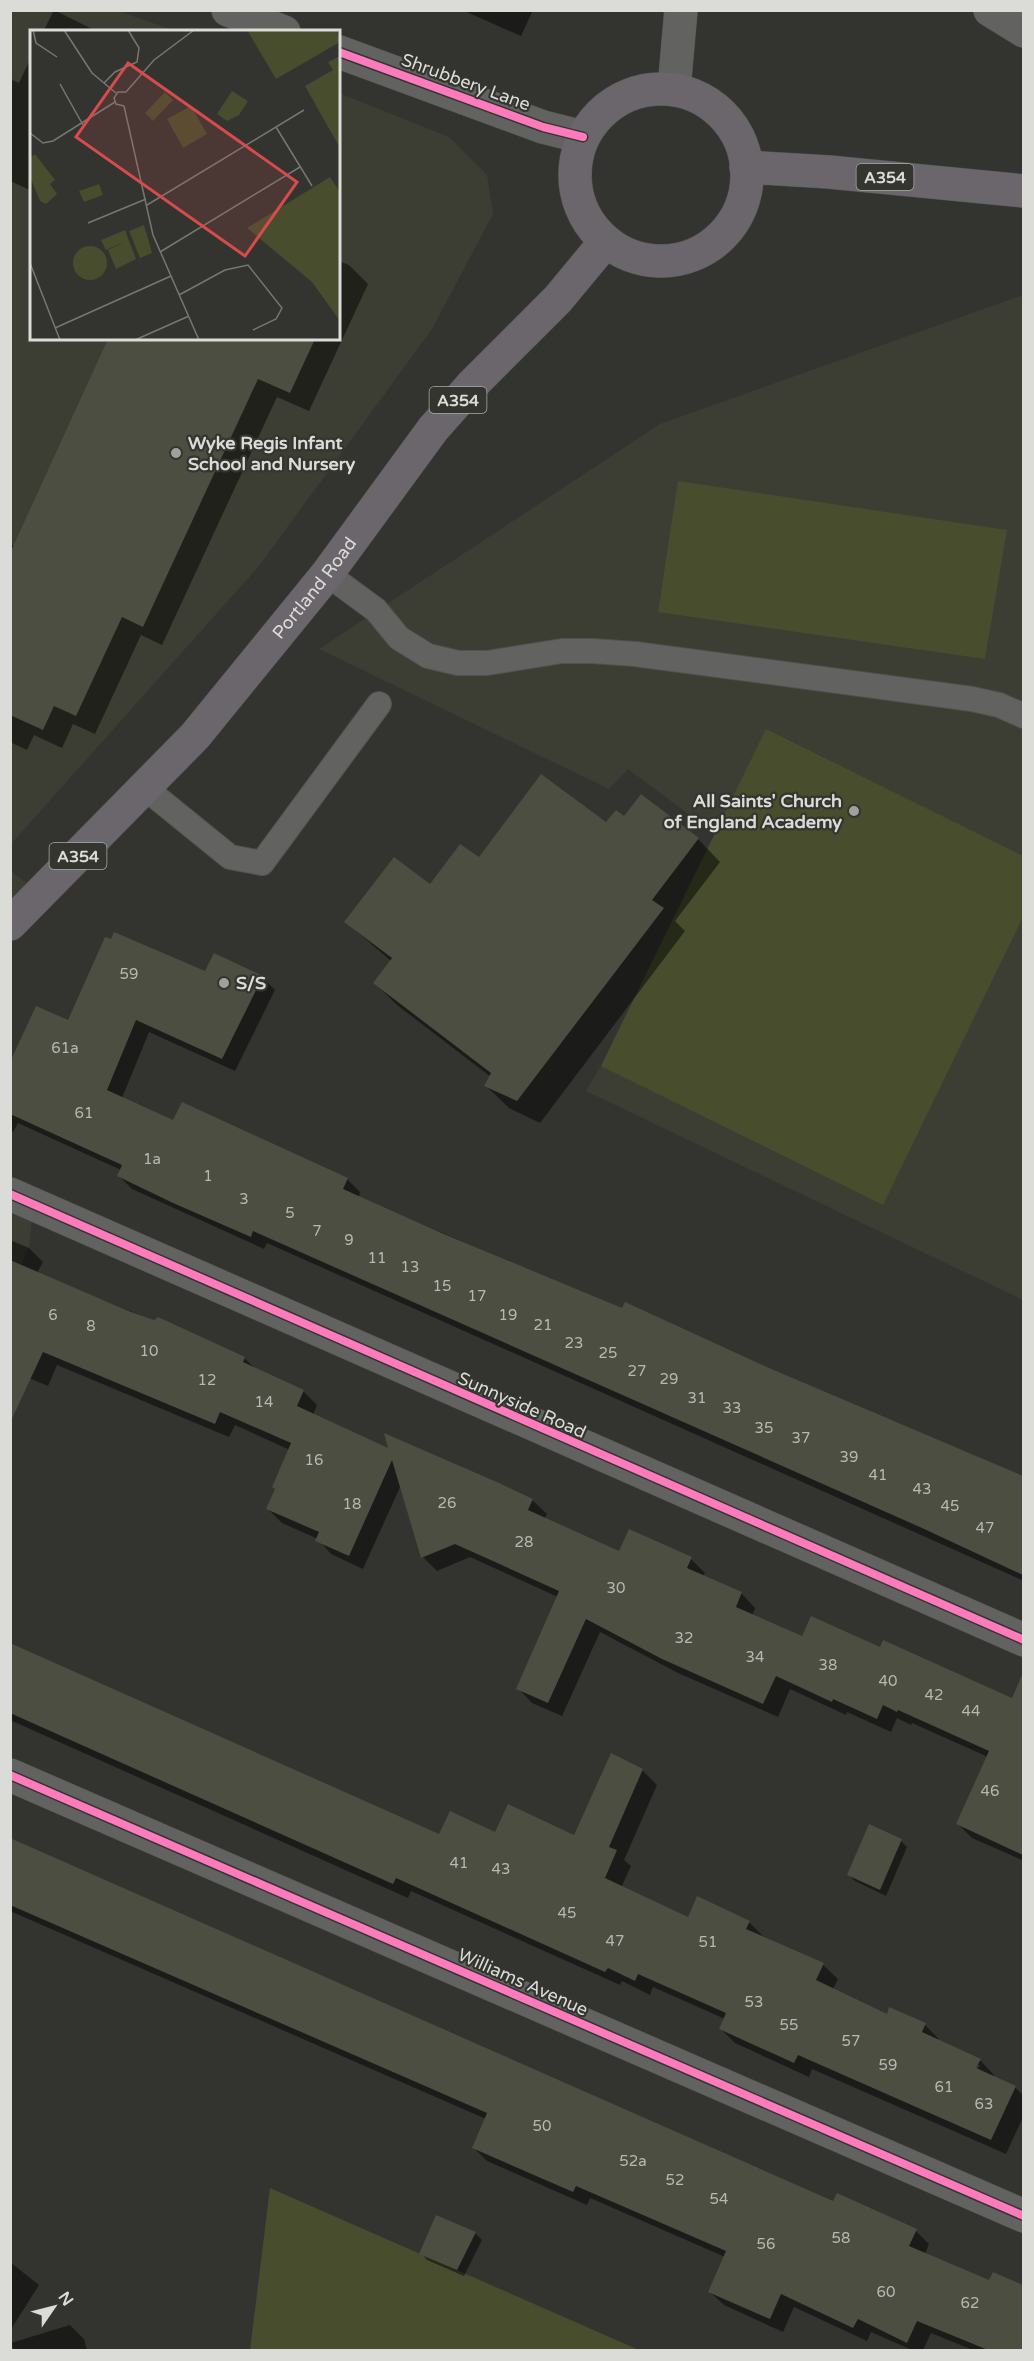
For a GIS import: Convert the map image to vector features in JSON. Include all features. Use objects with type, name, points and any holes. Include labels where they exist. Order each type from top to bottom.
[{"type":"highway","points":[[674,89],[696,96],[715,108],[730,124],[741,144],[746,166],[745,195],[733,222],[713,243],[688,256],[660,261],[631,256],[606,241],[590,224],[579,204],[574,182],[575,159],[583,137],[598,115],[620,98],[646,90],[674,89]]},
{"type":"highway","name":"A354","points":[[746,166],[1023,192]]},
{"type":"highway","name":"Portland Road","points":[[10,924],[195,736],[327,574],[433,429],[472,385],[558,299],[606,241]]},
{"type":"street","points":[[228,10],[279,30]]},
{"type":"street","points":[[674,89],[681,10]]},
{"type":"street","points":[[990,10],[1023,31]]},
{"type":"street","name":"Shrubbery Lane","points":[[340,52],[543,127],[583,137]]},
{"type":"street","name":"Sunnyside Road","points":[[10,1194],[1023,1640]]},
{"type":"street","name":"Williams Avenue","points":[[10,1776],[1023,2216]]},
{"type":"lane","points":[[327,574],[376,610],[399,638],[428,656],[458,663],[487,663],[562,651],[635,654],[972,699],[999,705],[1023,716]]},
{"type":"lane","points":[[145,788],[230,857],[262,863],[379,704]]},
{"type":"shaded area","name":"Wyke Regis Infant School and Nursery","points":[[11,11],[119,11],[172,30],[30,30],[30,340],[340,340],[340,93],[449,137],[487,175],[493,214],[432,329],[259,566],[11,844]]},
{"type":"shaded area","name":"All Saints' Church of England Academy","points":[[1023,295],[1023,1300],[586,1091],[601,1066],[715,834],[628,769],[609,789],[319,649],[660,424]]},
{"type":"shaded area","points":[[11,871],[29,885],[11,904]]},
{"type":"shaded area","points":[[11,1208],[32,1217],[29,1247],[11,1287]]},
{"type":"green space","points":[[678,481],[1007,530],[985,659],[658,612]]},
{"type":"green space","points":[[766,729],[1023,856],[1023,917],[883,1205],[601,1066]]},
{"type":"green space","points":[[270,2188],[639,2350],[250,2350]]},
{"type":"building","points":[[108,340],[315,340],[290,393],[258,379],[143,627],[122,617],[76,716],[54,706],[43,730],[10,715],[10,553]]},
{"type":"building","points":[[541,774],[606,822],[616,810],[624,816],[641,794],[699,838],[652,900],[664,908],[517,1101],[484,1086],[491,1073],[373,983],[392,958],[344,922],[394,857],[430,884],[460,844],[479,857]]},
{"type":"building","points":[[114,932],[205,971],[214,953],[263,976],[222,1059],[136,1020],[107,1090],[173,1120],[182,1102],[348,1178],[343,1189],[444,1234],[622,1308],[625,1302],[769,1368],[1023,1476],[1023,1575],[253,1231],[251,1237],[173,1203],[117,1176],[122,1165],[10,1114],[10,1062],[36,1006],[68,1020],[105,937],[111,939]]},
{"type":"building","points":[[10,1260],[131,1312],[154,1320],[158,1317],[245,1357],[243,1362],[304,1390],[297,1406],[388,1448],[384,1433],[499,1483],[533,1499],[528,1510],[619,1551],[629,1529],[692,1557],[687,1568],[742,1592],[736,1607],[802,1636],[811,1616],[880,1647],[883,1640],[1012,1698],[1023,1673],[1023,1855],[956,1824],[989,1751],[883,1705],[877,1719],[833,1699],[832,1702],[776,1676],[763,1704],[662,1659],[586,1619],[548,1703],[516,1689],[559,1591],[455,1544],[421,1558],[392,1460],[349,1556],[315,1541],[319,1532],[266,1509],[275,1489],[272,1487],[291,1443],[220,1412],[215,1424],[43,1352],[10,1423]]},
{"type":"building","points":[[10,1643],[439,1834],[450,1811],[495,1832],[508,1804],[574,1835],[611,1753],[643,1769],[609,1847],[617,1850],[605,1878],[688,1917],[697,1896],[750,1921],[746,1929],[824,1963],[816,1980],[887,2014],[889,2007],[926,2023],[922,2032],[981,2059],[976,2068],[1016,2086],[991,2140],[798,2055],[794,2063],[719,2029],[726,2013],[638,1974],[635,1981],[608,1968],[605,1972],[396,1878],[393,1884],[10,1713]]},
{"type":"building","points":[[869,1824],[902,1839],[880,1890],[847,1875]]},
{"type":"building","points":[[10,1838],[833,2201],[837,2193],[917,2229],[909,2246],[989,2280],[993,2272],[1023,2285],[1023,2350],[988,2350],[917,2321],[907,2343],[858,2319],[853,2328],[781,2294],[770,2319],[708,2292],[726,2251],[576,2186],[573,2192],[472,2148],[487,2113],[10,1905]]},
{"type":"building","points":[[436,2215],[476,2232],[457,2270],[419,2254]]},
{"type":"cycle path","points":[[340,52],[543,127],[583,137]]},
{"type":"cycle path","points":[[10,1194],[1024,1640]]},
{"type":"cycle path","points":[[10,1775],[1024,2216]]},
{"type":"place","name":"Wyke Regis Infant School and Nursery","points":[[176,453]]},
{"type":"place","name":"All Saints' Church of England Academy","points":[[854,811]]},
{"type":"place","name":"S/S","points":[[224,983]]}]
